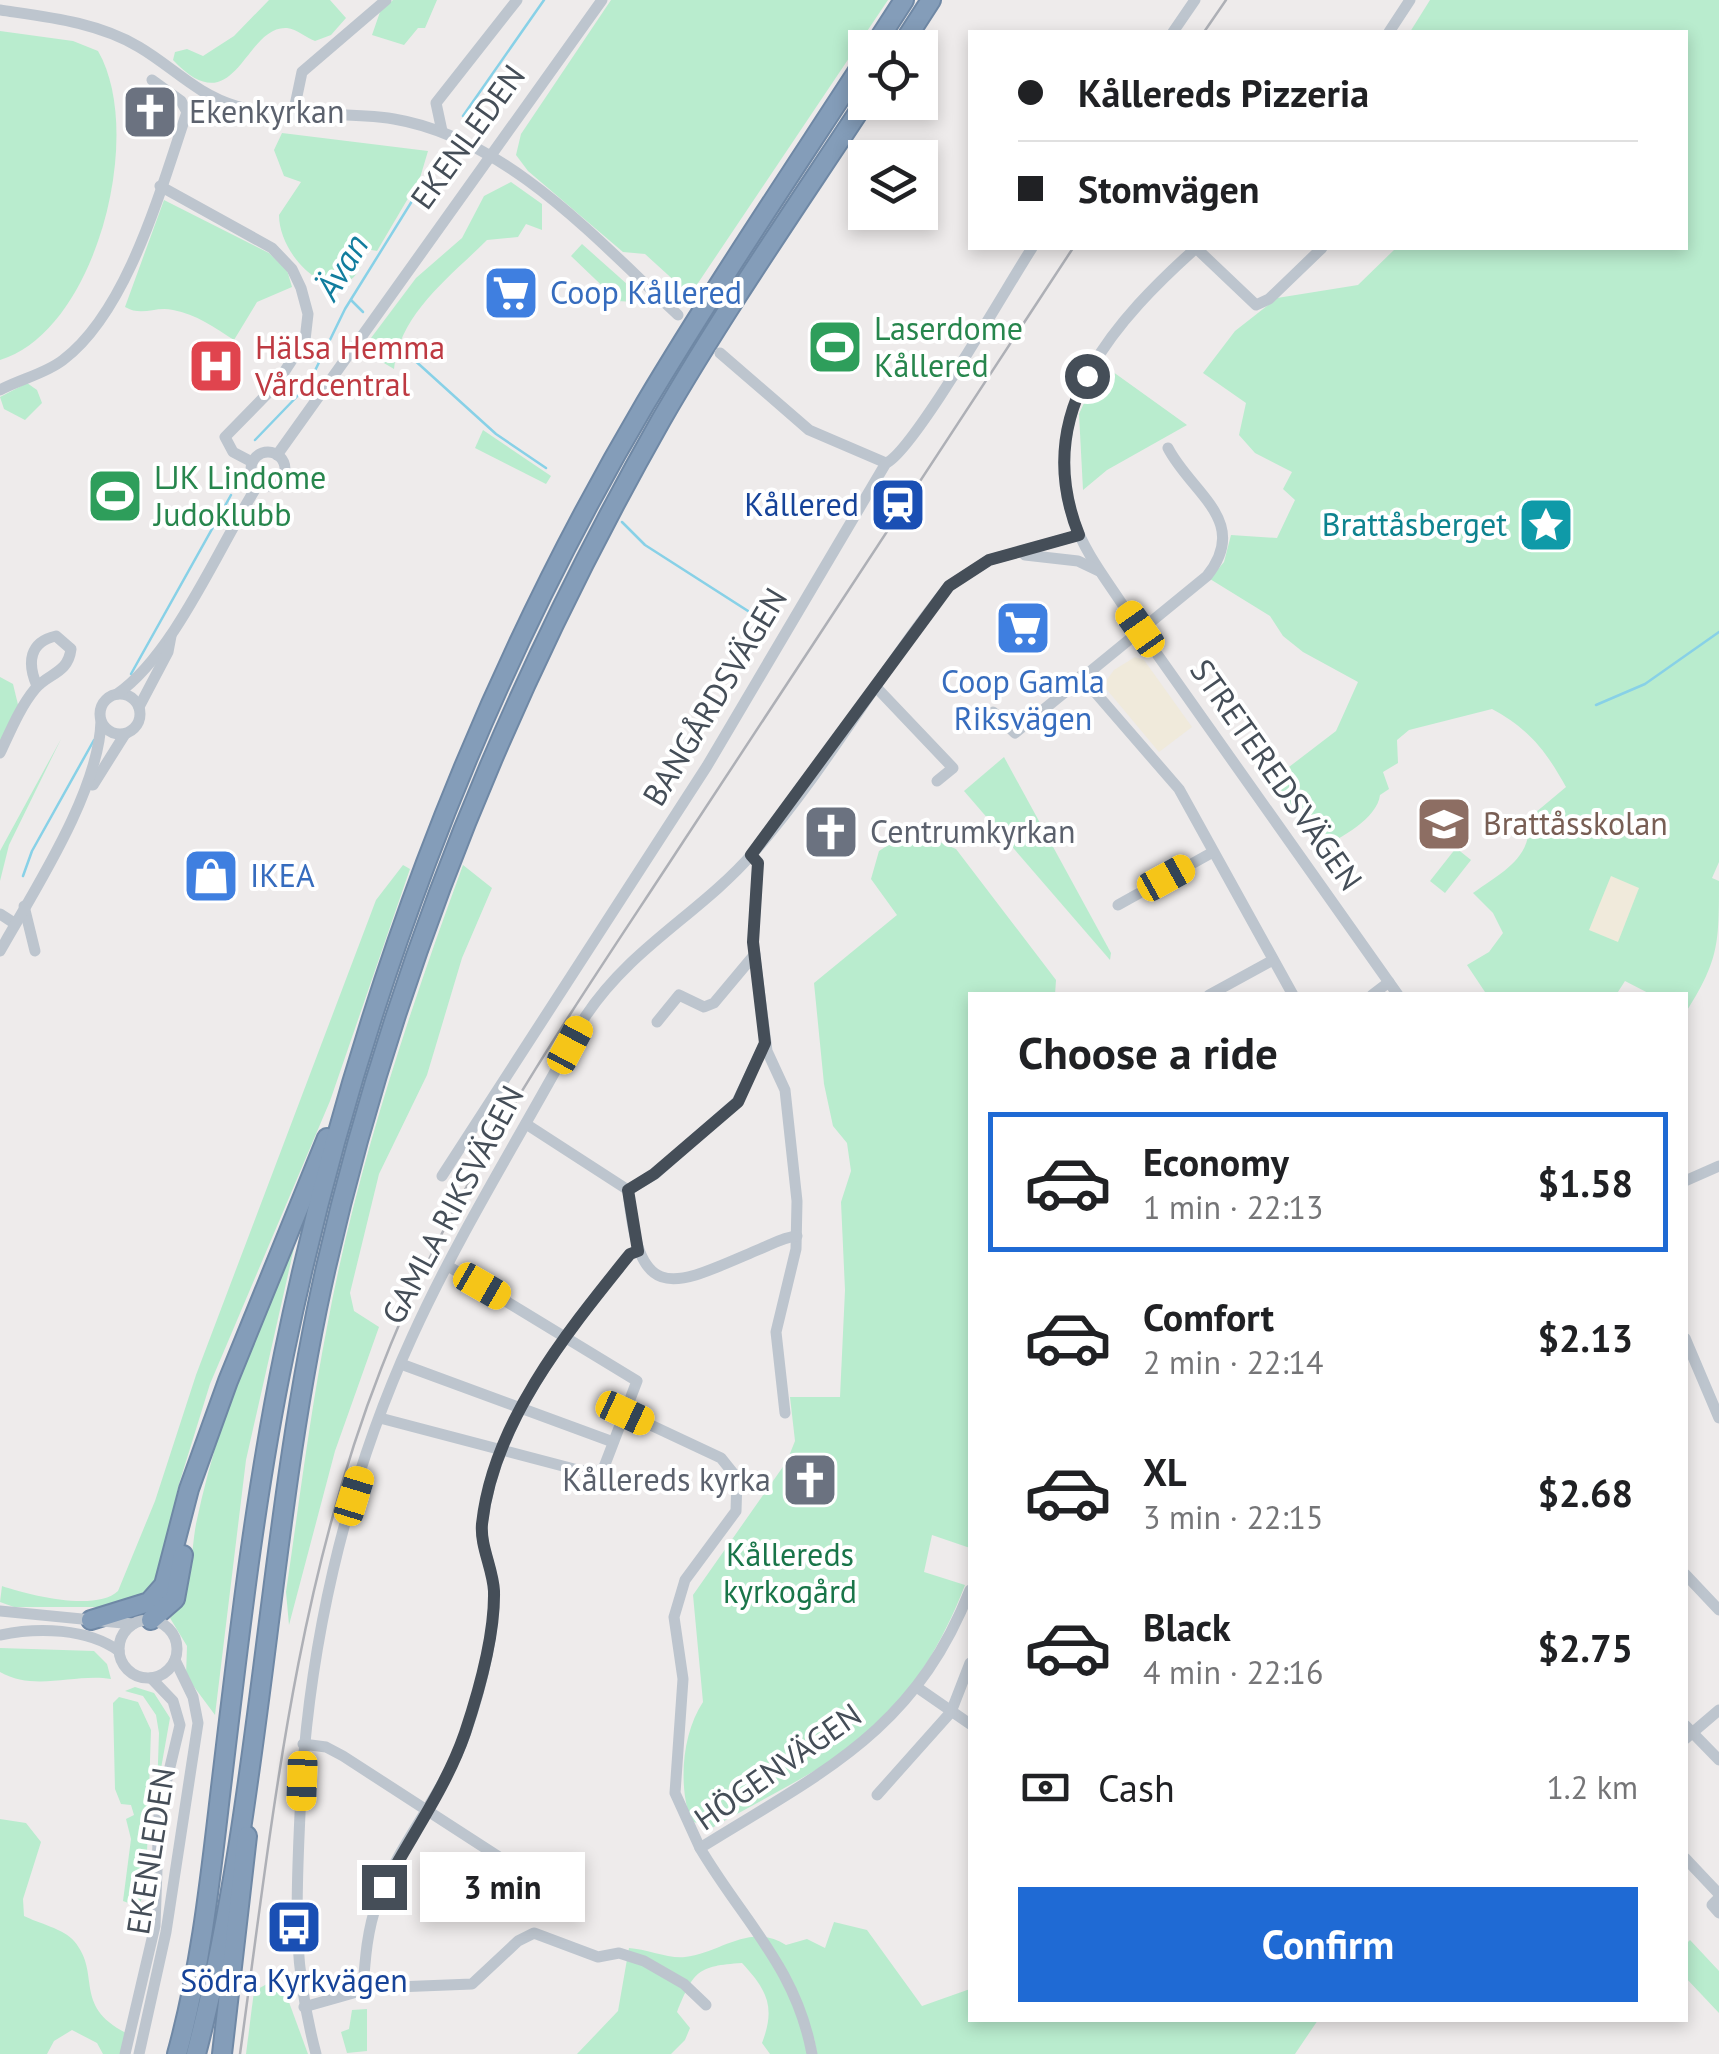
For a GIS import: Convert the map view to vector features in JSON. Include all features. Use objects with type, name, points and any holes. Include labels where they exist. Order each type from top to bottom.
[{"type":"highway","points":[[885,30],[904,0]]},
{"type":"highway","points":[[912,30],[931,0]]},
{"type":"highway","points":[[177,2054],[204,1926],[251,1545],[277,1394],[309,1246],[393,951],[445,814],[533,614],[643,407],[848,87]]},
{"type":"highway","points":[[196,2054],[219,1954],[288,1458],[326,1268],[379,1066],[416,957],[507,727],[597,538],[702,352],[853,120]]},
{"type":"highway","points":[[91,1620],[149,1602],[164,1585],[190,1489],[228,1381],[360,1059]]},
{"type":"highway","points":[[142,1622],[174,1599],[208,1442]]},
{"type":"highway","points":[[222,2054],[246,1857],[250,1748]]},
{"type":"street","points":[[293,115],[302,72],[386,0]]},
{"type":"street","points":[[442,131],[436,103],[517,0]]},
{"type":"street","name":"EKENLEDEN","points":[[81,800],[97,756],[102,704],[141,675],[171,632],[258,484],[269,486],[282,479],[284,466],[278,455],[602,0]]},
{"type":"street","points":[[1174,30],[1195,0]]},
{"type":"street","points":[[1390,30],[1410,0]]},
{"type":"street","points":[[0,10],[96,28],[134,44],[217,99],[293,115],[376,116],[442,131],[488,155],[564,212],[678,315]]},
{"type":"street","points":[[0,390],[61,363],[106,315],[122,287],[187,112],[181,102],[152,80]]},
{"type":"street","points":[[160,186],[272,248],[292,268],[302,288],[308,314],[305,340],[275,386],[225,437],[233,452],[252,462]]},
{"type":"street","name":"BANGÅRDSVÄGEN","points":[[442,1176],[708,766],[886,463],[899,453],[921,422],[1031,250]]},
{"type":"street","points":[[1079,535],[1064,468],[1070,409],[1096,359],[1119,327],[1194,250]]},
{"type":"street","points":[[1198,250],[1256,305],[1269,299],[1320,250]]},
{"type":"street","points":[[720,353],[810,430],[886,463]]},
{"type":"street","points":[[994,712],[1015,733],[1207,576],[1223,547],[1219,517],[1168,448]]},
{"type":"street","points":[[252,462],[263,453],[278,455]]},
{"type":"street","points":[[252,462],[252,474],[258,484]]},
{"type":"street","name":"GAMLA RIKSVÄGEN","points":[[316,2054],[304,2007],[294,1927],[303,1744],[334,1570],[380,1418],[448,1266],[585,1017],[613,978],[751,855],[954,581],[989,560],[1079,535]]},
{"type":"street","name":"STRETEREDSVÄGEN","points":[[1079,535],[1140,629],[1396,992]]},
{"type":"street","name":"GAMLA RIKSVÄGEN","points":[[1016,553],[1078,561],[1102,573]]},
{"type":"street","name":"EKENLEDEN","points":[[0,951],[81,800],[125,734],[136,726],[139,707],[168,652],[171,632]]},
{"type":"street","points":[[1081,676],[1173,781],[1290,992]]},
{"type":"street","points":[[0,753],[37,686]]},
{"type":"street","points":[[875,686],[953,768],[938,781]]},
{"type":"street","points":[[117,694],[132,698],[139,707]]},
{"type":"street","points":[[101,721],[108,731],[125,734]]},
{"type":"street","points":[[1118,905],[1214,852]]},
{"type":"street","points":[[751,855],[758,863],[754,954],[765,1043],[785,1090],[798,1201],[796,1236],[776,1332],[785,1413]]},
{"type":"street","points":[[24,906],[35,951]]},
{"type":"street","points":[[0,914],[14,923]]},
{"type":"street","points":[[657,1022],[679,994],[704,1008],[714,1003],[754,954]]},
{"type":"street","points":[[1215,992],[1273,960]]},
{"type":"street","points":[[1376,992],[1389,982]]},
{"type":"street","points":[[628,1190],[654,1174],[738,1102],[765,1043]]},
{"type":"street","points":[[526,1124],[628,1190],[638,1251],[650,1271],[662,1279],[683,1280],[796,1236]]},
{"type":"street","points":[[1688,1180],[1719,1166]]},
{"type":"street","points":[[363,1990],[368,1933],[378,1902],[466,1731],[494,1592],[482,1528],[500,1452],[521,1409],[566,1337],[630,1254],[638,1251]]},
{"type":"street","points":[[380,1418],[500,1452],[596,1473],[604,1467],[637,1381],[448,1266]]},
{"type":"street","points":[[1688,1345],[1719,1418]]},
{"type":"street","points":[[401,1364],[613,1442]]},
{"type":"street","points":[[625,1413],[725,1460],[736,1478],[736,1511],[685,1580],[674,1616],[683,1679],[674,1793],[700,1848]]},
{"type":"street","points":[[1688,1577],[1719,1610]]},
{"type":"street","name":"HÖGENVÄGEN","points":[[812,2054],[806,2019],[789,1977],[700,1848],[868,1741],[918,1688],[951,1637],[968,1595]]},
{"type":"street","points":[[0,1611],[142,1622]]},
{"type":"street","points":[[119,1651],[124,1633],[142,1622]]},
{"type":"street","name":"EKENLEDEN","points":[[139,2054],[166,1932],[198,1723],[193,1697],[175,1660],[177,1644],[172,1631],[142,1622]]},
{"type":"street","name":"EKENLEDEN","points":[[0,1635],[79,1634],[119,1651],[132,1672],[151,1678],[173,1701],[180,1724],[159,1813],[154,1926],[125,2054]]},
{"type":"street","points":[[151,1678],[166,1672],[175,1660]]},
{"type":"street","points":[[876,1795],[950,1712],[968,1668]]},
{"type":"street","points":[[918,1688],[968,1723]]},
{"type":"street","points":[[1688,1731],[1719,1710]]},
{"type":"street","points":[[1688,1733],[1719,1760]]},
{"type":"street","points":[[303,1744],[326,1747],[343,1756],[426,1814],[516,1868]]},
{"type":"street","points":[[1688,1861],[1719,1896],[1712,1905],[1719,1913]]},
{"type":"street","points":[[304,2007],[363,1990],[472,1984],[518,1941],[534,1933],[598,1958],[619,1953],[644,1961],[684,1984],[706,2005]]},
{"type":"green space","points":[[269,0],[330,0],[346,18],[331,35],[315,41],[287,28],[272,31],[238,68],[225,79],[211,83],[194,78],[173,60],[175,52],[187,49],[203,56],[234,36]]},
{"type":"green space","points":[[393,0],[437,0],[425,28],[418,28],[404,45],[372,35],[380,12]]},
{"type":"green space","points":[[611,0],[888,0],[868,30],[848,30],[848,60],[690,295],[645,254],[623,252],[528,171],[516,155],[521,134]]},
{"type":"green space","points":[[1430,0],[1719,0],[1719,862],[1712,878],[1719,881],[1718,921],[1711,965],[1688,1009],[1688,992],[1646,992],[1625,981],[1618,992],[1485,992],[1467,965],[1489,952],[1503,933],[1493,913],[1473,893],[1505,871],[1521,854],[1529,832],[1529,818],[1566,787],[1535,742],[1492,709],[1409,730],[1397,740],[1398,763],[1383,772],[1389,789],[1357,826],[1322,848],[1272,780],[1336,731],[1358,682],[1303,652],[1283,636],[1270,616],[1210,579],[1224,562],[1231,535],[1277,538],[1295,500],[1283,489],[1292,472],[1255,453],[1239,435],[1246,403],[1203,373],[1235,331],[1277,298],[1358,285],[1394,250],[1688,250],[1688,30],[1411,30]]},
{"type":"green space","points":[[0,31],[73,41],[98,51],[112,87],[116,130],[113,178],[103,226],[86,271],[63,311],[34,342],[0,360]]},
{"type":"green space","points":[[282,133],[428,151],[420,178],[377,251],[366,249],[358,271],[347,282],[332,284],[317,278],[291,252],[282,234],[279,215],[301,182],[284,176],[274,150]]},
{"type":"green space","points":[[511,182],[542,204],[542,230],[526,224],[518,237],[487,240],[416,314],[405,331],[394,369],[362,350],[416,278],[462,238],[484,196]]},
{"type":"green space","points":[[164,200],[269,253],[287,270],[292,287],[257,302],[234,340],[181,312],[125,307]]},
{"type":"green space","points":[[582,244],[637,293],[634,302],[618,301],[571,256]]},
{"type":"green space","points":[[1102,364],[1187,425],[1107,470],[1083,490],[1079,414]]},
{"type":"green space","points":[[27,383],[37,390],[42,403],[25,420],[4,409],[0,397]]},
{"type":"green space","points":[[483,430],[551,476],[546,484],[475,448]]},
{"type":"green space","points":[[0,677],[13,684],[20,713],[0,750]]},
{"type":"green space","points":[[61,739],[9,845],[0,881],[0,851]]},
{"type":"green space","points":[[1004,757],[1111,953],[1110,960],[964,791]]},
{"type":"green space","name":"Kållereds kyrkogård","points":[[921,834],[956,849],[1056,980],[1055,992],[968,992],[968,1547],[932,1535],[924,1572],[965,1585],[924,1667],[881,1722],[830,1761],[712,1828],[691,1821],[684,1792],[684,1760],[690,1729],[703,1702],[693,1595],[787,1461],[795,1441],[790,1397],[840,1397],[845,1290],[841,1202],[851,1171],[847,1143],[833,1126],[824,1084],[814,983],[897,915],[871,879],[879,851],[902,836]]},
{"type":"green space","points":[[1456,848],[1471,860],[1445,893],[1430,881]]},
{"type":"green space","points":[[403,865],[410,869],[330,1101],[210,1384],[179,1484],[158,1577],[139,1598],[107,1607],[14,1607],[0,1602],[2,1586],[78,1601],[108,1597],[118,1591],[155,1501],[196,1375],[376,900]]},
{"type":"green space","points":[[463,865],[492,888],[462,958],[427,1075],[379,1174],[350,1293],[354,1311],[379,1327],[335,1451],[289,1625],[286,1592],[315,1393],[339,1268],[385,1093]]},
{"type":"green space","points":[[287,1246],[294,1248],[246,1460],[215,1715],[186,1676],[187,1646],[170,1618],[186,1588],[204,1488],[224,1418]]},
{"type":"green space","points":[[0,1648],[94,1651],[107,1664],[111,1679],[13,1678],[0,1672]]},
{"type":"green space","points":[[135,1687],[154,1693],[170,1718],[157,1791],[156,1715],[143,1696],[125,1691]]},
{"type":"green space","points":[[119,1697],[138,1702],[151,1730],[146,1884],[139,1907],[123,1901],[131,1839],[126,1819],[134,1815],[131,1805],[121,1804],[115,1789],[113,1703]]},
{"type":"green space","points":[[0,1819],[26,1823],[41,1842],[23,1899],[24,1916],[74,1941],[82,1953],[99,2011],[126,2033],[121,2054],[103,2054],[97,2043],[72,2030],[54,2041],[47,2054],[0,2054]]},
{"type":"green space","points":[[834,1922],[867,1930],[922,2006],[968,1990],[968,2022],[1317,2022],[1295,2054],[817,2054],[814,2038],[810,2054],[770,2054],[762,2043],[768,2019],[767,2000],[742,1963],[715,1966],[693,1979],[677,2012],[690,2028],[685,2040],[671,2054],[577,2054],[618,2011],[629,1948],[685,1957],[760,1937],[786,1945],[807,1939],[825,1948]]},
{"type":"green space","points":[[1688,1942],[1719,1971],[1719,2013],[1688,1980]]},
{"type":"green space","points":[[267,1984],[286,1994],[308,2054],[246,2054],[254,1991]]},
{"type":"green space","points":[[367,2009],[367,2051],[347,2053],[341,2032],[349,2029],[352,2010]]},
{"type":"sand","points":[[1135,657],[1144,660],[1192,727],[1159,752],[1103,685],[1114,670]]},
{"type":"sand","points":[[1611,876],[1639,888],[1618,942],[1589,930]]},
{"type":"waterway","name":"Ävan","points":[[463,116],[544,0]]},
{"type":"waterway","name":"Ävan","points":[[255,440],[308,385],[345,309],[435,164]]},
{"type":"waterway","points":[[351,300],[363,312]]},
{"type":"waterway","points":[[411,357],[496,434],[546,468]]},
{"type":"waterway","name":"Ävan","points":[[131,674],[231,495]]},
{"type":"waterway","points":[[622,522],[645,545],[773,627]]},
{"type":"waterway","points":[[1596,705],[1645,684],[1719,632]]},
{"type":"waterway","name":"Ävan","points":[[23,876],[32,851],[94,740]]},
{"type":"railway","points":[[1205,30],[1226,0]]},
{"type":"railway","points":[[240,2054],[276,1794],[307,1622],[352,1452],[410,1299],[479,1164],[558,1033],[1072,250]]},
{"type":"place","name":"Ekenkyrkan","points":[[150,112]]},
{"type":"place","name":"Coop Kållered","points":[[511,293]]},
{"type":"place","name":"Laserdome Kållered","points":[[835,347]]},
{"type":"place","name":"Hälsa Hemma Vårdcentral","points":[[216,366]]},
{"type":"place","name":"LJK Lindome Judoklubb","points":[[115,496]]},
{"type":"place","name":"Kållered","points":[[898,505]]},
{"type":"place","name":"Brattåsberget","points":[[1546,525]]},
{"type":"place","name":"Coop Gamla Riksvägen","points":[[1023,628]]},
{"type":"place","name":"Brattåsskolan","points":[[1444,824]]},
{"type":"place","name":"Centrumkyrkan","points":[[831,832]]},
{"type":"place","name":"IKEA","points":[[211,876]]},
{"type":"place","name":"Kållereds kyrka","points":[[810,1480]]},
{"type":"place","name":"Södra Kyrkvägen","points":[[294,1927]]},
{"type":"route","points":[[384,1887],[437,1795],[466,1731],[494,1592],[482,1528],[500,1452],[521,1409],[566,1337],[630,1254],[638,1251],[628,1190],[638,1187],[738,1102],[765,1043],[752,927],[758,863],[751,855],[774,829],[949,586],[989,560],[1079,535],[1067,494],[1063,448],[1070,409],[1087,376]]}]
